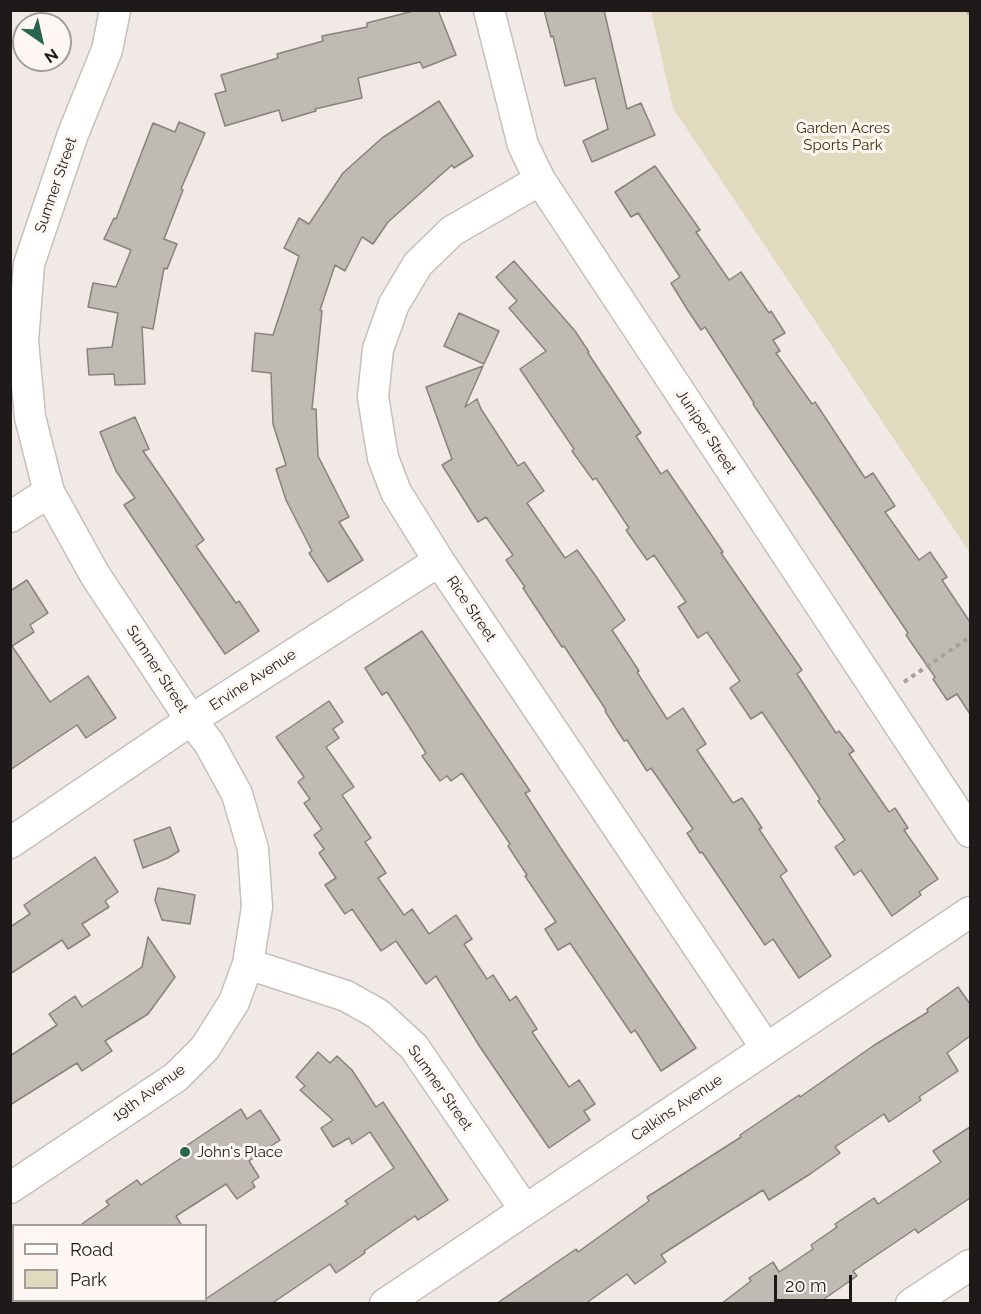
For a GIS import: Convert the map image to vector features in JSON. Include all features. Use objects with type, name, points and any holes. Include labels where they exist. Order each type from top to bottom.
[{"type":"street","name":"Sumner Street","points":[[115,10],[107,50],[20,261],[23,340],[30,417],[49,492],[95,575],[191,720],[209,743],[237,794],[253,849],[257,907],[248,964],[346,996],[378,1014],[414,1047],[525,1210]]},
{"type":"street","name":"Juniper Street","points":[[489,10],[523,145],[540,180],[970,832]]},
{"type":"street","name":"Rice Street","points":[[540,180],[452,231],[418,264],[394,304],[378,349],[373,397],[383,458],[396,492],[439,561],[766,1048]]},
{"type":"street","points":[[10,517],[49,492]]},
{"type":"street","name":"Ervine Avenue","points":[[10,843],[191,720],[439,561]]},
{"type":"street","name":"Calkins Avenue","points":[[384,1304],[970,912]]},
{"type":"street","name":"19th Avenue","points":[[10,1188],[176,1077],[205,1048],[234,1002],[248,964]]},
{"type":"street","points":[[911,1304],[970,1264]]},
{"type":"path","points":[[969,10],[970,19]]},
{"type":"path","points":[[882,697],[970,638]]},
{"type":"green space","name":"Garden Acres Sports Park","points":[[651,11],[970,11],[970,553],[673,108]]},
{"type":"building","points":[[417,10],[438,10],[456,55],[423,68],[420,62],[358,78],[362,98],[315,109],[316,111],[282,121],[279,110],[225,126],[215,94],[226,91],[221,75],[278,58],[277,54],[323,41],[322,36],[367,27],[367,23]]},
{"type":"building","points":[[544,10],[604,10],[627,109],[641,103],[655,135],[592,162],[583,141],[608,129],[595,78],[565,86]]},
{"type":"building","points":[[439,101],[473,156],[454,168],[452,165],[388,222],[373,244],[362,237],[345,271],[335,265],[320,310],[322,311],[312,409],[316,409],[318,456],[349,517],[339,522],[363,560],[328,582],[309,553],[312,551],[286,500],[276,469],[286,465],[273,424],[271,373],[252,371],[255,333],[273,335],[299,256],[284,248],[299,218],[309,224],[343,173],[382,138]]},
{"type":"building","points":[[179,122],[205,133],[181,189],[183,190],[164,239],[177,244],[167,269],[164,268],[153,329],[142,327],[145,384],[115,385],[114,374],[89,375],[87,349],[112,347],[118,313],[88,307],[93,283],[116,287],[131,250],[104,239],[114,218],[116,219],[153,123],[175,132]]},
{"type":"building","points":[[655,166],[700,230],[696,232],[729,280],[741,272],[769,313],[771,311],[785,333],[773,340],[780,351],[776,353],[812,404],[815,402],[865,478],[873,473],[895,506],[885,512],[919,560],[930,552],[947,577],[942,580],[970,622],[970,714],[957,694],[947,700],[933,679],[935,677],[906,635],[908,633],[753,404],[705,327],[701,330],[687,309],[671,283],[680,277],[638,213],[631,217],[615,192]]},
{"type":"building","points":[[514,261],[575,331],[641,433],[636,436],[661,474],[667,470],[802,670],[797,674],[836,733],[839,731],[854,751],[849,754],[889,812],[895,808],[908,828],[904,830],[938,879],[919,892],[921,895],[892,916],[861,870],[854,875],[835,847],[845,840],[818,801],[820,799],[795,761],[762,712],[751,719],[730,688],[740,681],[707,632],[698,638],[678,607],[686,602],[654,555],[647,560],[626,530],[629,528],[596,478],[593,480],[572,451],[574,449],[520,369],[546,351],[509,308],[517,301],[496,277]]},
{"type":"building","points":[[459,313],[499,331],[484,364],[444,346]]},
{"type":"building","points":[[483,366],[465,407],[477,399],[481,409],[518,466],[524,462],[544,491],[527,503],[565,558],[577,550],[595,575],[625,620],[612,630],[639,671],[637,672],[667,719],[683,708],[706,744],[697,750],[733,803],[742,798],[762,828],[759,829],[787,871],[780,876],[831,956],[799,978],[773,939],[765,945],[702,852],[700,853],[687,833],[693,829],[651,768],[647,771],[627,740],[624,741],[564,646],[562,647],[523,588],[525,587],[506,560],[513,555],[486,517],[478,522],[442,465],[452,459],[426,387]]},
{"type":"building","points":[[135,417],[149,449],[143,451],[204,540],[196,546],[236,603],[239,601],[259,631],[225,654],[124,505],[135,498],[116,471],[100,432]]},
{"type":"building","points":[[27,580],[48,613],[30,625],[34,632],[12,646],[50,702],[88,676],[116,718],[86,738],[77,725],[10,770],[10,591]]},
{"type":"building","points":[[422,631],[530,791],[525,793],[562,850],[696,1048],[661,1071],[635,1030],[631,1033],[570,943],[558,950],[545,929],[556,922],[525,876],[527,875],[508,846],[510,844],[462,773],[451,781],[447,776],[440,781],[422,756],[426,753],[387,692],[382,695],[365,668]]},
{"type":"building","points":[[329,701],[343,722],[333,729],[339,738],[326,747],[354,787],[342,795],[371,838],[365,842],[386,873],[378,878],[404,915],[412,909],[429,934],[456,915],[472,939],[464,944],[487,979],[493,975],[510,1001],[516,996],[537,1029],[532,1032],[569,1087],[579,1080],[595,1104],[584,1111],[590,1120],[549,1148],[480,1047],[436,976],[426,984],[396,941],[381,951],[352,909],[345,914],[325,885],[336,878],[319,853],[324,849],[314,835],[322,829],[304,803],[310,799],[298,782],[304,777],[276,737]]},
{"type":"building","points":[[170,827],[179,851],[143,868],[134,840]]},
{"type":"building","points":[[95,857],[118,892],[105,901],[109,907],[82,924],[90,935],[68,949],[62,940],[10,974],[10,927],[30,914],[24,905]]},
{"type":"building","points":[[158,888],[195,895],[190,924],[162,920],[155,900]]},
{"type":"building","points":[[148,937],[175,977],[148,1014],[105,1041],[112,1051],[82,1071],[77,1063],[10,1105],[10,1056],[57,1025],[49,1014],[75,996],[82,1007],[142,967]]},
{"type":"building","points":[[958,987],[970,1004],[970,1036],[947,1053],[958,1071],[919,1097],[921,1100],[889,1122],[884,1114],[835,1147],[840,1153],[769,1200],[763,1190],[717,1219],[661,1255],[666,1262],[635,1284],[627,1274],[585,1304],[496,1304],[576,1249],[578,1252],[649,1201],[647,1197],[741,1137],[740,1135],[873,1046],[928,1012],[927,1009]]},
{"type":"building","points":[[318,1052],[330,1063],[337,1056],[352,1070],[376,1107],[383,1102],[448,1200],[418,1220],[415,1216],[336,1273],[330,1264],[271,1304],[198,1304],[207,1302],[207,1298],[348,1204],[345,1201],[394,1168],[370,1132],[352,1144],[349,1138],[333,1147],[321,1128],[333,1120],[300,1090],[305,1086],[296,1077]]},
{"type":"building","points":[[241,1109],[247,1119],[260,1110],[280,1140],[249,1161],[259,1177],[252,1182],[255,1187],[237,1199],[226,1184],[176,1216],[181,1224],[82,1224],[109,1205],[106,1201],[137,1180],[141,1185],[190,1152],[186,1146]]},
{"type":"building","points":[[970,1127],[970,1198],[918,1233],[915,1229],[853,1271],[857,1276],[817,1304],[721,1304],[751,1281],[749,1278],[773,1262],[779,1272],[813,1249],[811,1245],[837,1227],[835,1224],[874,1198],[878,1204],[941,1162],[933,1151]]},
{"type":"place","name":"John's Place","points":[[185,1152]]}]
